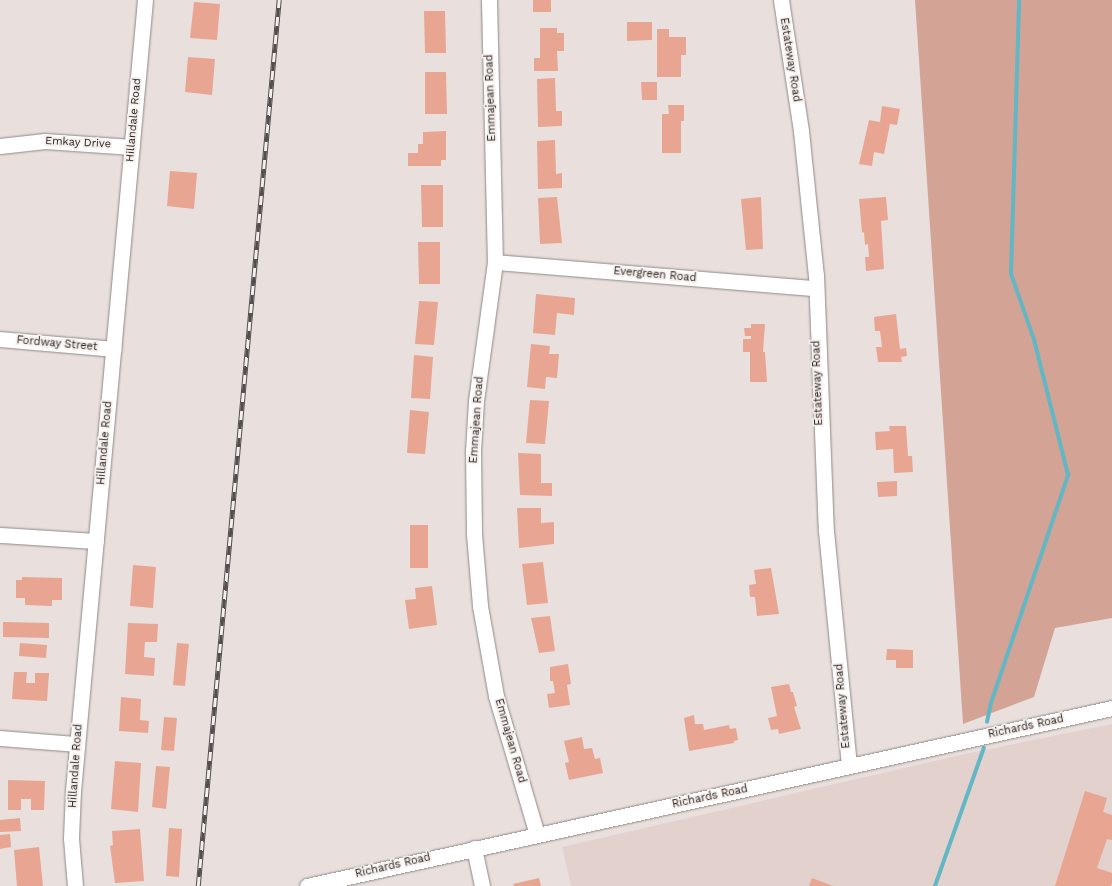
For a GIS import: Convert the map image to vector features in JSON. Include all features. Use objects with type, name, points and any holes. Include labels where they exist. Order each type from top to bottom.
[{"type":"street","name":"Hillandale Road","points":[[74,886],[71,838],[77,744],[145,0]]},
{"type":"street","name":"Emmajean Road","points":[[489,0],[495,262],[476,401],[473,451],[474,534],[480,606],[496,696],[537,834]]},
{"type":"street","name":"Estateway Road","points":[[781,0],[801,132],[816,275],[814,288],[826,531],[849,766]]},
{"type":"street","name":"Emkay Drive","points":[[0,146],[45,140],[132,147]]},
{"type":"street","name":"Evergreen Road","points":[[495,262],[814,288]]},
{"type":"street","name":"Fordway Street","points":[[0,339],[114,349]]},
{"type":"street","points":[[0,535],[96,541]]},
{"type":"street","name":"Richards Road","points":[[308,886],[335,883],[474,848],[1112,708]]},
{"type":"street","points":[[0,738],[77,744]]},
{"type":"street","points":[[474,848],[482,886]]},
{"type":"shaded area","points":[[915,0],[1112,0],[1112,618],[1055,628],[1034,697],[963,724]]},
{"type":"shaded area","points":[[1112,724],[1112,886],[571,886],[562,847],[965,754]]},
{"type":"building","points":[[533,0],[551,0],[551,12],[533,12]]},
{"type":"building","points":[[194,2],[220,4],[217,40],[190,38]]},
{"type":"building","points":[[424,11],[445,11],[446,53],[425,53]]},
{"type":"building","points":[[627,22],[652,22],[652,40],[627,41]]},
{"type":"building","points":[[540,28],[557,28],[557,33],[564,33],[564,51],[557,51],[558,71],[534,71],[534,58],[540,58]]},
{"type":"building","points":[[657,29],[669,29],[669,37],[686,37],[686,55],[681,55],[681,77],[657,77]]},
{"type":"building","points":[[188,57],[215,59],[212,95],[185,92]]},
{"type":"building","points":[[425,72],[446,72],[447,114],[425,114]]},
{"type":"building","points":[[555,78],[556,111],[562,111],[562,126],[538,127],[537,79]]},
{"type":"building","points":[[641,82],[657,82],[657,100],[642,100]]},
{"type":"building","points":[[668,105],[684,105],[684,121],[681,121],[681,153],[662,153],[662,114],[669,114]]},
{"type":"building","points":[[882,106],[900,109],[897,125],[890,124],[884,154],[874,152],[872,166],[859,164],[869,120],[880,122]]},
{"type":"building","points":[[446,131],[446,160],[441,160],[441,166],[408,166],[408,153],[418,153],[418,144],[423,144],[423,132]]},
{"type":"building","points":[[555,140],[556,174],[562,173],[562,188],[538,189],[537,141]]},
{"type":"building","points":[[170,171],[197,173],[194,209],[167,206]]},
{"type":"building","points":[[421,185],[443,185],[443,227],[422,227]]},
{"type":"building","points":[[557,197],[562,243],[540,244],[538,198]]},
{"type":"building","points":[[761,197],[763,249],[746,250],[741,199]]},
{"type":"building","points":[[886,197],[888,220],[881,221],[884,269],[866,271],[865,257],[869,257],[868,244],[865,245],[864,232],[862,233],[859,199]]},
{"type":"building","points":[[418,242],[440,242],[440,284],[419,284]]},
{"type":"building","points":[[536,294],[575,298],[574,315],[557,313],[555,335],[533,333]]},
{"type":"building","points":[[419,301],[438,302],[434,345],[415,344]]},
{"type":"building","points":[[896,314],[900,349],[906,348],[907,356],[901,357],[902,362],[878,362],[876,347],[882,347],[880,331],[875,331],[874,317]]},
{"type":"building","points":[[751,324],[765,324],[763,352],[765,352],[767,382],[750,382],[750,352],[743,352],[743,339],[751,339],[751,336],[745,336],[744,328],[751,328]]},
{"type":"building","points":[[531,344],[550,346],[549,354],[559,354],[557,378],[546,377],[545,389],[527,387]]},
{"type":"building","points":[[414,355],[433,357],[430,399],[411,398]]},
{"type":"building","points":[[530,400],[549,401],[545,444],[526,443]]},
{"type":"building","points":[[410,410],[429,412],[425,454],[407,453]]},
{"type":"building","points":[[889,426],[906,426],[908,456],[912,456],[913,472],[894,473],[893,449],[876,450],[875,432],[890,431]]},
{"type":"building","points":[[518,453],[541,454],[541,483],[552,483],[552,496],[520,495]]},
{"type":"building","points":[[897,481],[897,496],[878,497],[877,482]]},
{"type":"building","points":[[517,508],[541,508],[541,523],[554,522],[554,544],[519,548]]},
{"type":"building","points":[[410,525],[428,525],[428,568],[410,568]]},
{"type":"building","points":[[543,562],[548,603],[527,605],[522,564]]},
{"type":"building","points":[[133,565],[156,567],[153,608],[130,606]]},
{"type":"building","points":[[771,568],[779,614],[757,616],[755,597],[750,597],[749,585],[756,584],[754,570]]},
{"type":"building","points":[[22,577],[62,578],[62,600],[52,600],[52,606],[25,605],[25,598],[16,598],[16,580],[22,580]]},
{"type":"building","points":[[432,586],[437,625],[409,629],[405,600],[416,599],[415,588]]},
{"type":"building","points":[[550,616],[555,651],[539,653],[531,618]]},
{"type":"building","points":[[3,622],[49,623],[49,638],[3,637]]},
{"type":"building","points":[[128,623],[158,624],[157,642],[145,642],[144,657],[155,658],[154,676],[125,674]]},
{"type":"building","points":[[20,643],[47,645],[46,658],[19,656]]},
{"type":"building","points":[[177,643],[189,644],[185,686],[173,685]]},
{"type":"building","points":[[887,649],[913,650],[913,668],[896,668],[896,660],[886,660]]},
{"type":"building","points":[[568,664],[571,684],[567,685],[570,705],[549,708],[547,694],[555,693],[553,681],[550,681],[550,667]]},
{"type":"building","points":[[14,672],[27,672],[26,683],[35,683],[35,673],[49,673],[47,701],[12,699]]},
{"type":"building","points":[[789,684],[797,706],[794,707],[801,729],[779,734],[778,729],[771,730],[768,718],[777,716],[771,687]]},
{"type":"building","points":[[121,697],[141,699],[140,720],[149,721],[148,733],[119,731]]},
{"type":"building","points":[[694,715],[695,724],[703,724],[704,730],[729,725],[730,729],[736,728],[738,740],[734,741],[734,743],[689,751],[684,718]]},
{"type":"building","points":[[164,717],[177,718],[174,751],[161,750]]},
{"type":"building","points":[[582,737],[584,749],[592,748],[595,759],[600,758],[603,773],[569,780],[565,763],[569,762],[564,741]]},
{"type":"building","points":[[115,761],[141,763],[138,812],[111,809]]},
{"type":"building","points":[[156,766],[170,767],[166,809],[152,807]]},
{"type":"building","points":[[8,780],[45,781],[44,810],[31,810],[31,799],[21,799],[21,810],[8,810]]},
{"type":"building","points":[[1085,791],[1107,798],[1103,812],[1112,815],[1112,840],[1107,839],[1097,868],[1112,873],[1112,883],[1111,886],[1055,886]]},
{"type":"building","points":[[20,818],[21,831],[0,832],[0,820]]},
{"type":"building","points":[[169,828],[182,829],[179,877],[166,876]]},
{"type":"building","points":[[140,829],[144,881],[115,883],[110,846],[113,845],[112,831]]},
{"type":"building","points":[[10,834],[11,847],[0,849],[0,835]]},
{"type":"building","points":[[39,847],[43,886],[17,886],[14,850]]},
{"type":"building","points":[[539,878],[541,886],[514,886],[513,884]]},
{"type":"building","points":[[812,878],[833,886],[809,886]]},
{"type":"waterway","points":[[987,722],[991,703],[1068,475],[1034,340],[1011,274],[1019,0]]},
{"type":"waterway","points":[[935,886],[984,748]]},
{"type":"railway","points":[[198,886],[279,0]]}]
